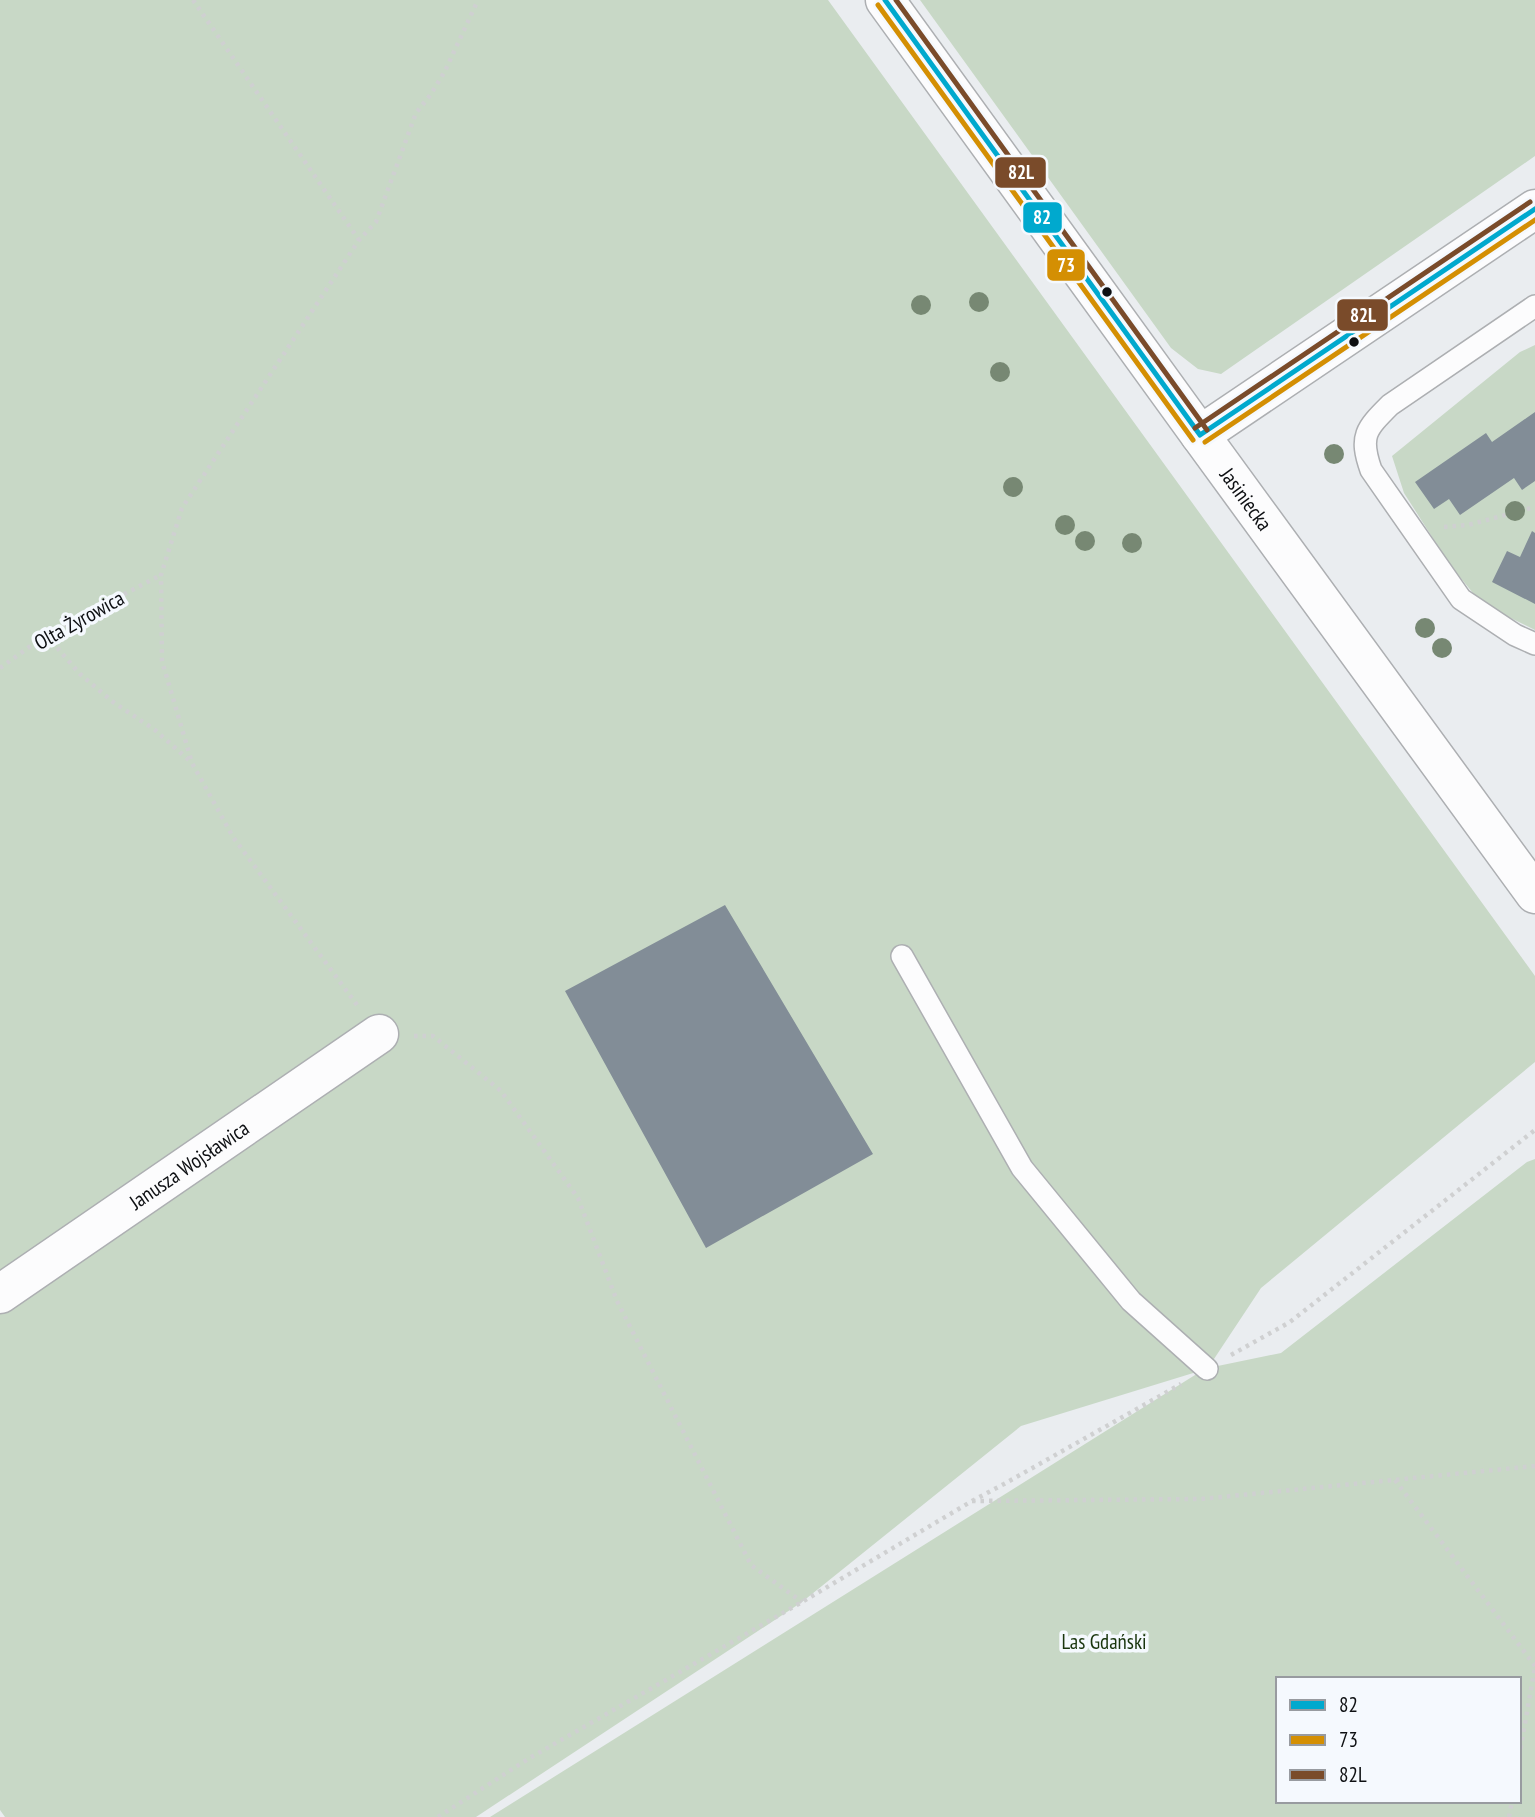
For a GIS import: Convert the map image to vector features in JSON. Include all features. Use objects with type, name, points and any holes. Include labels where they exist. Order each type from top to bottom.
[{"type":"street","name":"Jasiniecka","points":[[885,0],[1535,894]]},
{"type":"street","points":[[1200,435],[1535,209]]},
{"type":"street","name":"Janusza Wojsławica","points":[[0,1294],[379,1034]]},
{"type":"lane","points":[[1535,306],[1390,405],[1372,424],[1365,437],[1365,452],[1371,470],[1461,599],[1515,635],[1535,644]]},
{"type":"lane","points":[[902,956],[1022,1168],[1131,1301],[1207,1369]]},
{"type":"path","points":[[193,0],[359,240]]},
{"type":"path","points":[[478,0],[445,71],[416,113],[376,222],[359,240],[182,508],[161,575],[162,661],[192,763],[233,837],[379,1034],[433,1037],[501,1091],[578,1198],[617,1301],[751,1565],[802,1602]]},
{"type":"path","points":[[1412,528],[1468,526],[1535,507]]},
{"type":"path","name":"Olta Żyrowica","points":[[0,668],[46,635],[161,575]]},
{"type":"path","points":[[46,635],[88,681],[113,702],[155,730],[192,763]]},
{"type":"path","points":[[438,1817],[528,1759],[972,1501],[1290,1322],[1535,1130]]},
{"type":"path","points":[[972,1501],[1201,1499],[1535,1466]]},
{"type":"path","points":[[1395,1479],[1535,1666],[1521,1746]]},
{"type":"green space","name":"Las Gdański","points":[[0,0],[828,0],[1535,976],[1535,1062],[1261,1288],[1208,1368],[1281,1353],[1527,1162],[1535,1159],[1535,1817],[490,1817],[1203,1370],[1021,1426],[802,1602],[476,1817],[5,1817],[0,1810]]},
{"type":"green space","points":[[920,0],[1535,0],[1535,156],[1221,374],[1198,369],[1171,348]]},
{"type":"green space","points":[[1535,345],[1535,630],[1482,604],[1450,565],[1404,493],[1392,456],[1520,352]]},
{"type":"building","points":[[1535,412],[1535,481],[1522,490],[1514,478],[1460,515],[1449,499],[1434,509],[1415,482],[1486,433],[1492,442]]},
{"type":"building","points":[[1532,531],[1535,533],[1535,604],[1492,582],[1507,551],[1520,557]]},
{"type":"building","points":[[725,905],[873,1154],[706,1248],[565,991]]},
{"type":"transit line","name":"82","points":[[885,0],[1200,435]]},
{"type":"transit line","name":"82L","points":[[896,0],[1207,430]]},
{"type":"transit line","name":"73","points":[[878,5],[1193,440]]},
{"type":"transit line","name":"82L","points":[[1195,428],[1530,202]]},
{"type":"transit line","name":"82","points":[[1200,435],[1535,209]]},
{"type":"transit line","name":"73","points":[[1205,442],[1535,220]]}]
